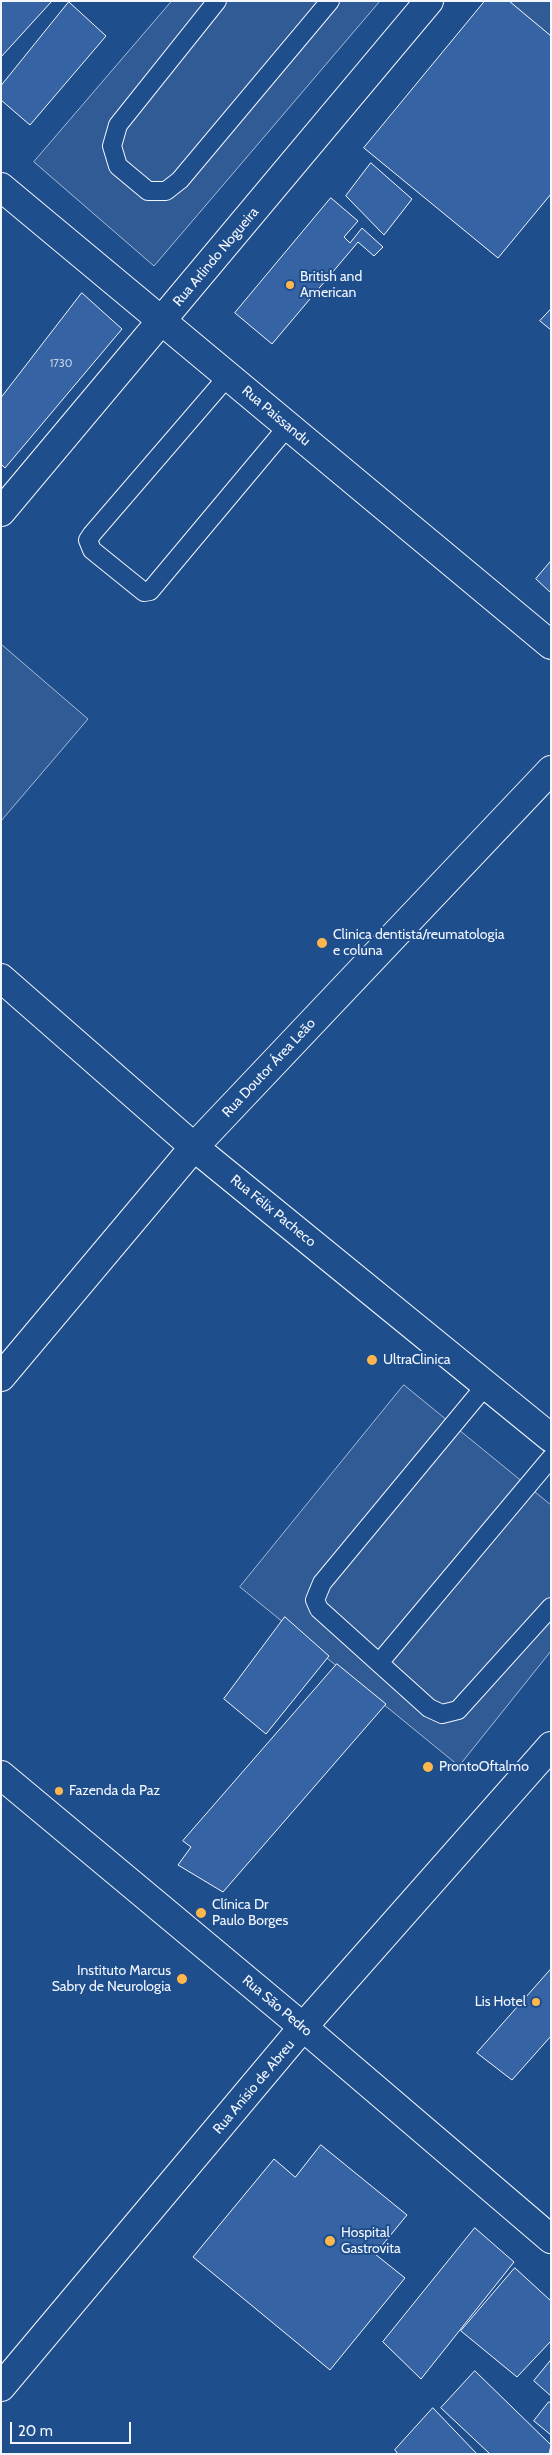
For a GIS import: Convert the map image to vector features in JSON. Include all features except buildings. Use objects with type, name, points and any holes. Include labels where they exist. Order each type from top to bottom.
[{"type":"street","name":"Rua Arlindo Nogueira","points":[[1,512],[429,1]]},
{"type":"street","name":"Rua Paissandu","points":[[1,187],[551,645]]},
{"type":"street","name":"Rua Doutor Área Leão","points":[[1,1377],[194,1147],[551,770]]},
{"type":"street","name":"Rua Félix Pacheco","points":[[1,978],[194,1147],[551,1438]]},
{"type":"street","name":"Rua Anísio de Abreu","points":[[1,2387],[303,2027],[551,1746]]},
{"type":"street","name":"Rua São Pedro","points":[[1,1775],[303,2027],[551,2239]]},
{"type":"lane","points":[[218,1],[118,125],[112,146],[118,166],[148,191],[166,191],[180,180],[330,1]]},
{"type":"lane","points":[[228,376],[92,534],[88,540],[92,550],[144,592],[150,591],[288,426]]},
{"type":"lane","points":[[486,1385],[322,1583],[315,1600],[319,1609],[429,1708],[442,1714],[458,1710],[551,1607]]},
{"type":"lane","points":[[379,1663],[551,1458]]},
{"type":"shaded area","points":[[172,1],[380,1],[154,266],[34,162]]},
{"type":"shaded area","points":[[509,1],[551,1],[551,36]]},
{"type":"shaded area","points":[[1,644],[88,719],[1,821]]},
{"type":"shaded area","points":[[404,1385],[551,1505],[551,1651],[459,1766],[240,1587]]},
{"type":"place","name":"British and American","points":[[290,285]]},
{"type":"place","name":"Clinica dentista/reumatologia e coluna","points":[[322,943]]},
{"type":"place","name":"UltraClinica","points":[[372,1360]]},
{"type":"place","name":"ProntoOftalmo","points":[[428,1767]]},
{"type":"place","name":"Fazenda da Paz","points":[[59,1791]]},
{"type":"place","name":"Clínica Dr Paulo Borges","points":[[201,1913]]},
{"type":"place","name":"Instituto Marcus Sabry de Neurologia","points":[[182,1979]]},
{"type":"place","name":"Lis Hotel","points":[[536,2002]]},
{"type":"place","name":"Hospital Gastrovita","points":[[330,2241]]}]
